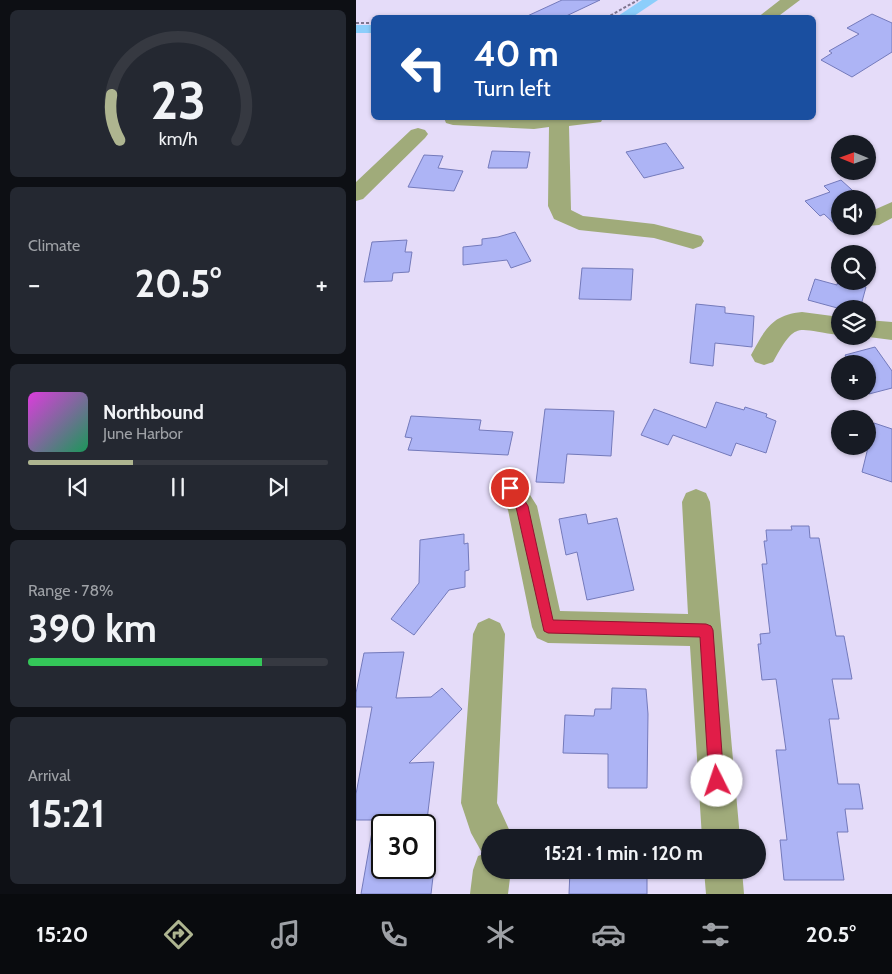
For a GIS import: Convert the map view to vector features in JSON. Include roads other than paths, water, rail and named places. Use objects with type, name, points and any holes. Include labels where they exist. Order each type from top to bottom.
[{"type":"street","points":[[769,15],[792,0]]},
{"type":"street","points":[[356,194],[415,126],[438,133],[449,127],[452,120]]},
{"type":"street","points":[[494,120],[534,122],[571,120]]},
{"type":"street","points":[[559,121],[559,206],[562,214],[580,223],[654,231],[693,241]]},
{"type":"street","points":[[876,217],[892,209]]},
{"type":"street","points":[[764,355],[780,329],[787,324],[808,321],[831,325]]},
{"type":"street","points":[[876,330],[892,331]]},
{"type":"street","points":[[510,488],[522,506],[548,627],[706,630]]},
{"type":"street","points":[[696,502],[720,829]]},
{"type":"street","points":[[488,634],[479,803],[489,829]]},
{"type":"street","points":[[489,894],[491,879]]},
{"type":"street","points":[[724,879],[725,894]]},
{"type":"waterway","points":[[626,15],[651,0]]},
{"type":"waterway","points":[[356,29],[371,29]]}]
